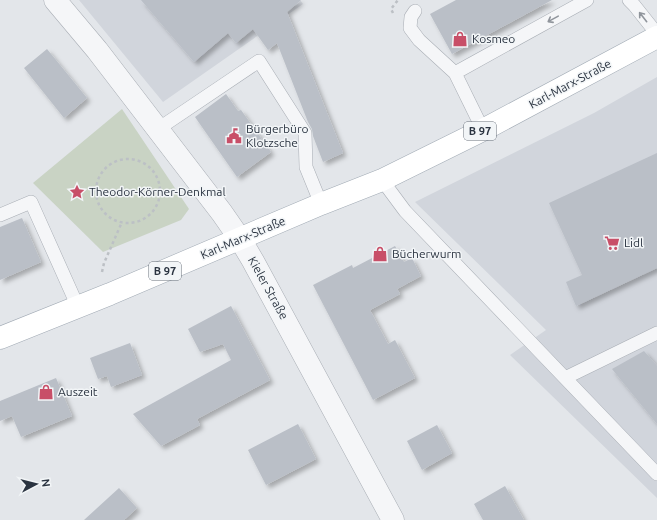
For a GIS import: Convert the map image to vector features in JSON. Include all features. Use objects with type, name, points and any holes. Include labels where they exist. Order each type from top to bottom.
[{"type":"main road","name":"Karl-Marx-Straße","points":[[0,338],[382,180],[483,130],[657,36]]},
{"type":"street","name":"Kieler Straße","points":[[56,0],[98,50],[222,213],[240,239],[393,520]]},
{"type":"lane","points":[[455,73],[587,0]]},
{"type":"lane","name":"Karl-Marx-Straße","points":[[629,0],[657,36]]},
{"type":"lane","points":[[415,11],[411,17],[410,28],[419,40],[455,73],[483,130]]},
{"type":"lane","points":[[158,129],[259,61],[305,133],[306,167],[321,204]]},
{"type":"lane","points":[[382,180],[405,211],[657,474]]},
{"type":"lane","points":[[0,215],[32,202],[78,307]]},
{"type":"lane","points":[[565,378],[657,333]]},
{"type":"path","points":[[122,159],[133,159],[143,163],[152,170],[158,179],[160,188],[159,198],[149,215],[141,220],[131,223],[122,222],[112,218],[103,211],[98,201],[96,190],[98,180],[103,170],[112,163],[122,159]]},
{"type":"path","points":[[102,273],[104,263],[122,222]]},
{"type":"shaded area","points":[[79,0],[300,0],[303,4],[163,102]]},
{"type":"shaded area","points":[[657,77],[657,498],[510,355],[546,330],[415,202],[594,113]]},
{"type":"green space","points":[[122,109],[189,209],[181,220],[103,252],[33,183]]},
{"type":"building","points":[[141,0],[301,0],[287,12],[343,153],[323,162],[313,136],[312,129],[277,43],[268,50],[253,29],[236,43],[228,33],[194,62]]},
{"type":"building","points":[[456,0],[552,0],[452,54],[430,14]]},
{"type":"building","points":[[47,49],[87,98],[64,118],[24,68]]},
{"type":"building","name":"Bürgerbüro Klotzsche","points":[[226,94],[238,111],[241,110],[271,152],[237,177],[195,117]]},
{"type":"building","name":"Lidl","points":[[657,153],[657,268],[576,306],[566,282],[582,275],[549,203]]},
{"type":"building","points":[[22,218],[41,262],[0,280],[0,227]]},
{"type":"building","points":[[395,246],[404,262],[412,258],[421,276],[397,289],[400,294],[370,310],[388,344],[395,340],[415,378],[373,400],[313,285],[352,265],[353,268]]},
{"type":"building","points":[[231,306],[270,380],[197,419],[200,425],[161,446],[133,414],[231,360],[223,344],[200,352],[188,329]]},
{"type":"building","points":[[130,343],[142,375],[111,387],[107,376],[98,379],[90,358]]},
{"type":"building","points":[[644,351],[657,366],[657,424],[612,369]]},
{"type":"building","points":[[56,378],[72,416],[21,437],[12,416],[0,421],[0,401]]},
{"type":"building","points":[[298,424],[316,459],[266,485],[248,450]]},
{"type":"building","points":[[437,425],[452,453],[422,470],[407,441]]},
{"type":"building","points":[[505,486],[524,520],[483,520],[474,504]]},
{"type":"building","points":[[119,488],[137,508],[124,520],[84,520]]},
{"type":"place","name":"Kosmeo","points":[[460,39]]},
{"type":"place","name":"Bürgerbüro Klotzsche","points":[[234,136]]},
{"type":"place","name":"Theodor-Körner-Denkmal","points":[[77,192]]},
{"type":"place","name":"Lidl","points":[[612,243]]},
{"type":"place","name":"Bücherwurm","points":[[380,254]]},
{"type":"place","name":"Auszeit","points":[[46,392]]}]
